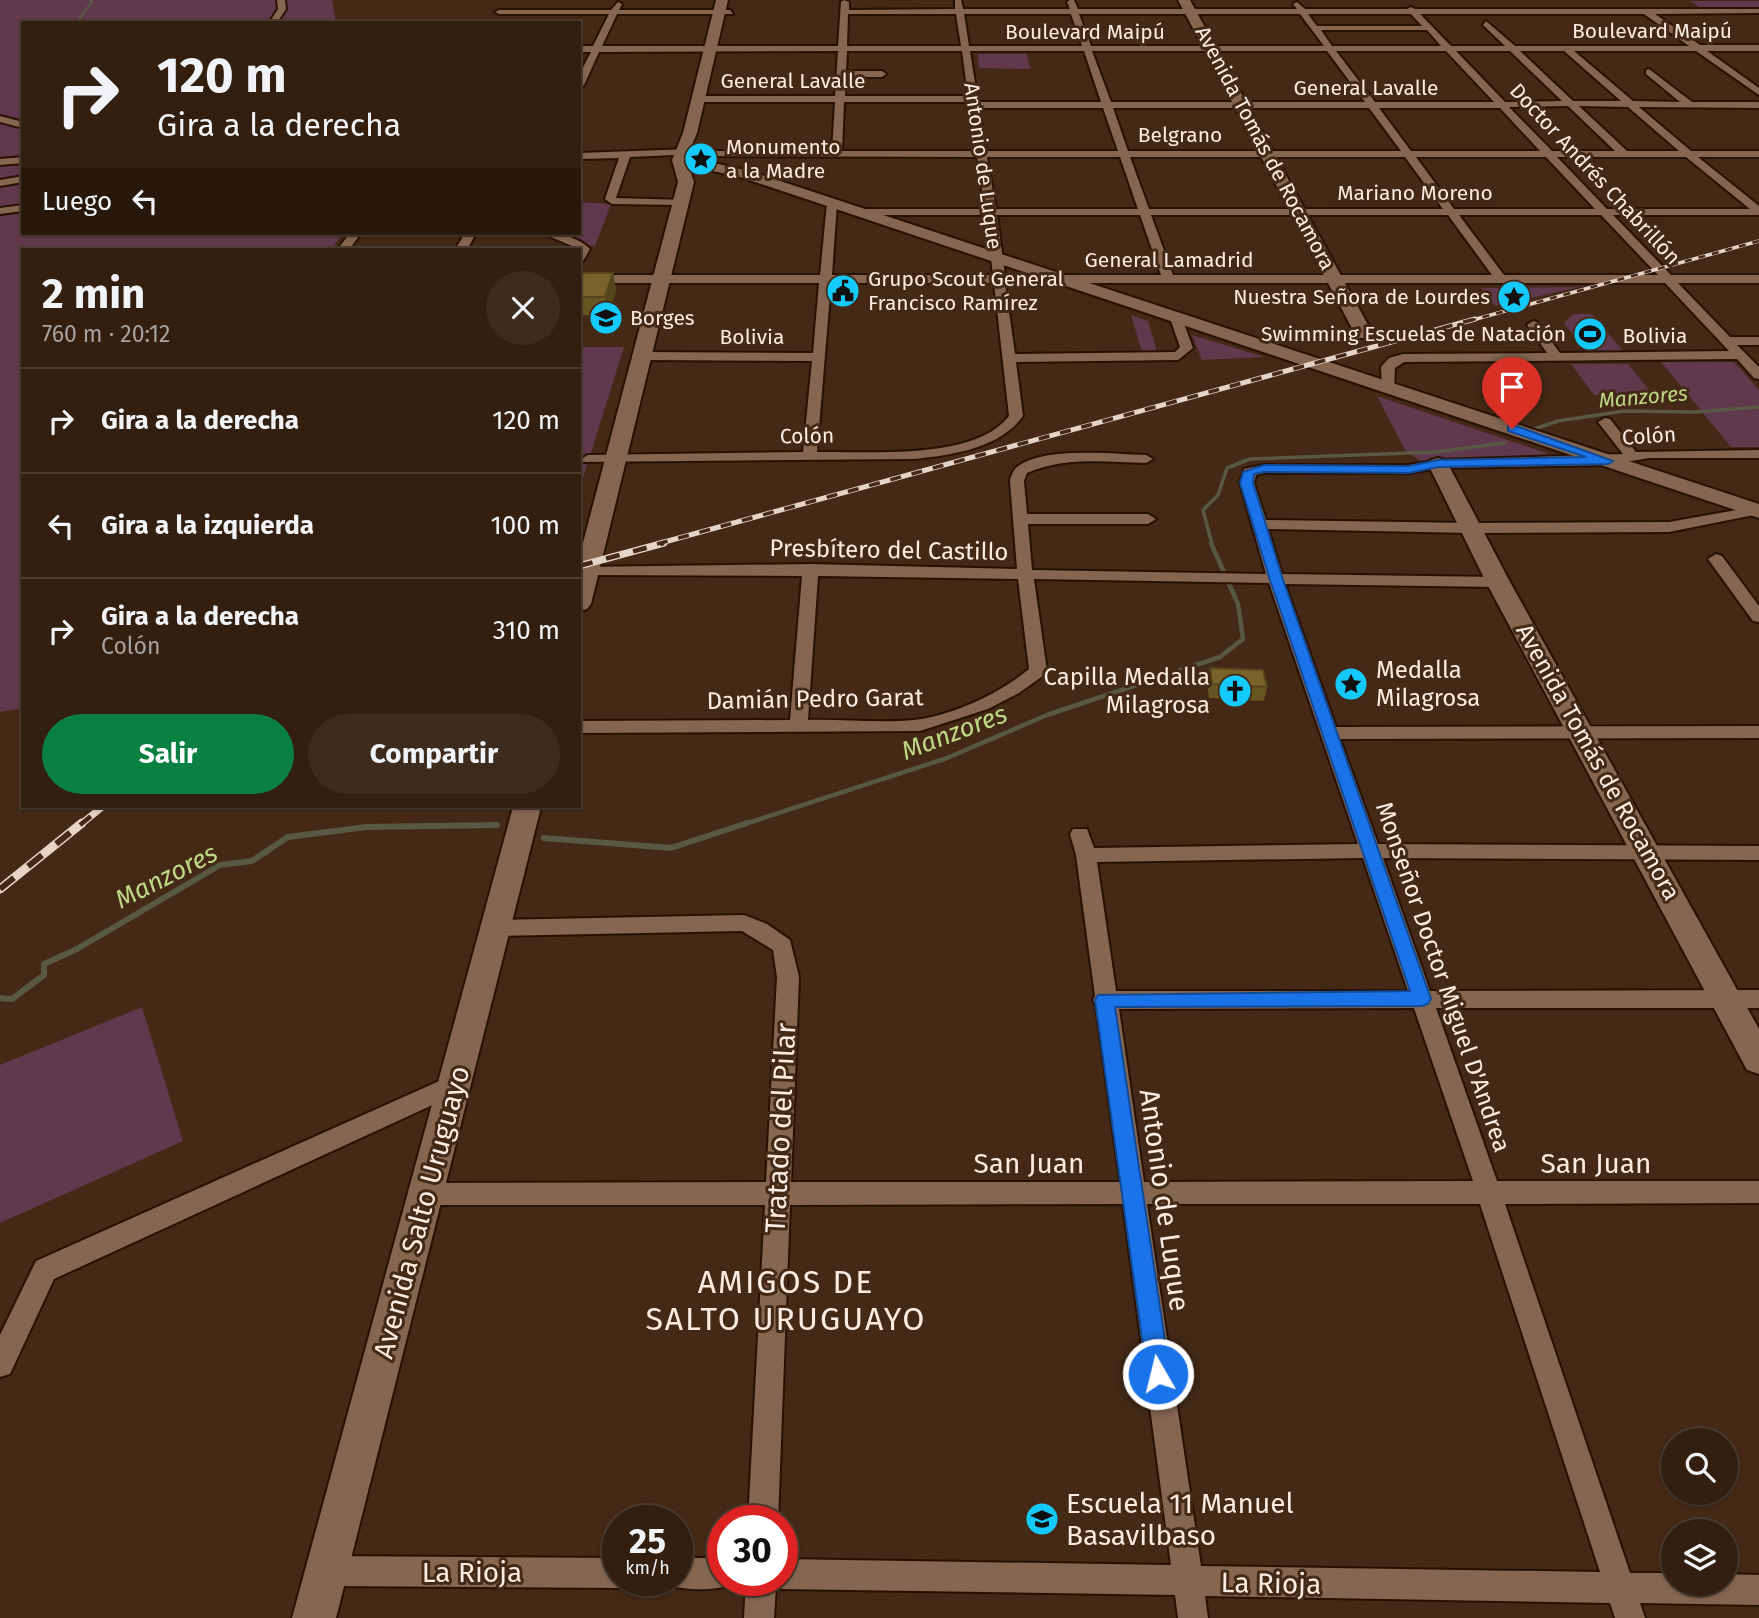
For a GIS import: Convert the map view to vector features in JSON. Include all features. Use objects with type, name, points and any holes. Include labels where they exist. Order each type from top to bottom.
[{"type":"main road","points":[[581,596],[680,202],[686,182],[698,159],[704,98],[726,6]]},
{"type":"main road","name":"Avenida Tomás de Rocamora","points":[[1188,6],[1301,213],[1363,334]]},
{"type":"main road","points":[[686,182],[698,159],[704,98]]},
{"type":"main road","points":[[698,159],[1757,510]]},
{"type":"main road","name":"Avenida Tomás de Rocamora","points":[[1438,464],[1498,582],[1759,1060]]},
{"type":"main road","name":"Avenida Salto Uruguayo","points":[[314,1618],[527,808]]},
{"type":"street","points":[[274,21],[282,9],[281,0]]},
{"type":"street","points":[[494,21],[507,0]]},
{"type":"street","points":[[581,81],[620,0]]},
{"type":"street","points":[[837,155],[845,0]]},
{"type":"street","name":"Antonio de Luque","points":[[957,0],[991,213],[1016,416]]},
{"type":"street","points":[[1071,0],[1168,279]]},
{"type":"street","points":[[1293,0],[1501,279]]},
{"type":"street","name":"Doctor Andrés Chabrillón","points":[[1403,0],[1432,25],[1450,49],[1759,375]]},
{"type":"street","points":[[1513,0],[1527,12]]},
{"type":"street","points":[[1631,0],[1759,92]]},
{"type":"street","points":[[499,12],[614,12],[726,6]]},
{"type":"street","points":[[844,12],[1074,13],[1188,6],[1414,12],[1759,11]]},
{"type":"street","points":[[1474,23],[1499,23]]},
{"type":"street","points":[[1486,23],[1624,154]]},
{"type":"street","points":[[1650,23],[1664,23]]},
{"type":"street","points":[[1314,28],[1432,25]]},
{"type":"street","points":[[1567,48],[1688,154],[1759,211]]},
{"type":"street","name":"Boulevard Maipú","points":[[581,49],[1759,48]]},
{"type":"street","points":[[1649,72],[1690,105]]},
{"type":"street","points":[[841,74],[882,74]]},
{"type":"street","name":"General Lavalle","points":[[704,98],[1108,106],[1513,103],[1759,105]]},
{"type":"street","points":[[0,120],[21,125]]},
{"type":"street","name":"Belgrano","points":[[581,156],[698,159],[837,155],[1759,154]]},
{"type":"street","points":[[625,156],[610,199],[616,202],[680,202]]},
{"type":"street","points":[[0,162],[21,160]]},
{"type":"street","points":[[0,183],[21,179]]},
{"type":"street","points":[[810,457],[832,202]]},
{"type":"street","points":[[0,211],[21,208]]},
{"type":"street","name":"Mariano Moreno","points":[[862,212],[1759,211]]},
{"type":"street","points":[[552,235],[581,246],[584,249],[581,254]]},
{"type":"street","points":[[1596,279],[1652,261]]},
{"type":"street","name":"General Lamadrid","points":[[581,279],[1759,279]]},
{"type":"street","points":[[1007,358],[1178,356],[1187,348],[1176,318]]},
{"type":"street","points":[[1532,325],[1556,356]]},
{"type":"street","points":[[1727,341],[1759,341]]},
{"type":"street","name":"Bolivia","points":[[1389,388],[1388,367],[1403,358],[1740,355]]},
{"type":"street","name":"Bolivia","points":[[643,356],[820,357]]},
{"type":"street","name":"Colón","points":[[588,459],[935,453],[991,437],[1013,422],[1016,416]]},
{"type":"street","points":[[1605,422],[1632,457]]},
{"type":"street","name":"Colón","points":[[1249,472],[1264,469],[1409,469],[1438,464],[1608,461],[1649,454],[1759,454]]},
{"type":"street","points":[[1025,575],[1017,481],[1021,470],[1052,459],[1146,459]]},
{"type":"street","name":"Monseñor Doctor Miguel D'Andrea","points":[[1249,472],[1247,483],[1276,580],[1332,733],[1489,1192],[1630,1618]]},
{"type":"street","points":[[1259,524],[1471,528],[1670,527],[1757,510]]},
{"type":"street","points":[[1020,519],[1148,519]]},
{"type":"street","points":[[1716,559],[1759,617]]},
{"type":"street","points":[[799,725],[810,569]]},
{"type":"street","name":"Presbítero del Castillo","points":[[588,570],[810,569],[1276,580]]},
{"type":"street","name":"Damián Pedro Garat","points":[[581,727],[920,725],[957,714],[1025,683],[1038,671],[1025,575]]},
{"type":"street","points":[[1276,580],[1498,582]]},
{"type":"street","points":[[1332,733],[1759,732]]},
{"type":"street","name":"Antonio de Luque","points":[[1193,1618],[1083,844],[1371,851]]},
{"type":"street","points":[[1371,851],[1759,853]]},
{"type":"street","name":"Tratado del Pilar","points":[[495,928],[744,923],[783,946],[788,977],[764,1505]]},
{"type":"street","points":[[1104,1000],[1759,999]]},
{"type":"street","points":[[0,1364],[45,1270],[455,1084]]},
{"type":"street","name":"San Juan","points":[[425,1194],[1759,1192]]},
{"type":"street","name":"La Rioja","points":[[327,1571],[602,1573]]},
{"type":"street","name":"La Rioja","points":[[798,1574],[1759,1590]]},
{"type":"street","points":[[759,1618],[760,1596]]},
{"type":"shaded area","points":[[0,0],[332,0],[336,21],[21,21],[21,205],[0,208]]},
{"type":"shaded area","points":[[1690,1],[1759,1],[1759,10],[1704,10]]},
{"type":"shaded area","points":[[978,54],[1027,54],[1030,69],[979,68]]},
{"type":"shaded area","points":[[581,202],[611,204],[595,246],[584,245],[557,235],[581,235]]},
{"type":"shaded area","points":[[21,213],[21,235],[341,235],[333,248],[21,248],[21,708],[0,712],[0,216]]},
{"type":"shaded area","points":[[1580,287],[1495,306],[1481,288]]},
{"type":"shaded area","name":"Swimming Escuelas de Natación","points":[[1573,314],[1592,314],[1624,352],[1587,352],[1564,323]]},
{"type":"shaded area","points":[[1131,315],[1148,321],[1158,355],[1143,355]]},
{"type":"shaded area","points":[[1192,335],[1265,357],[1202,360]]},
{"type":"shaded area","points":[[581,347],[624,347],[581,485]]},
{"type":"shaded area","points":[[1661,362],[1734,362],[1759,390],[1759,447],[1731,447]]},
{"type":"shaded area","points":[[1571,364],[1628,364],[1653,395],[1594,395]]},
{"type":"shaded area","points":[[1377,396],[1570,461],[1422,462],[1405,450]]},
{"type":"shaded area","points":[[142,1007],[183,1141],[0,1223],[0,1065]]},
{"type":"building","points":[[581,273],[613,273],[605,297],[581,297]]},
{"type":"building","points":[[1210,668],[1263,670],[1267,687],[1212,684]]},
{"type":"waterway","points":[[78,21],[92,2],[90,0]]},
{"type":"waterway","name":"Manzores","points":[[1531,430],[1558,421],[1624,411],[1695,412],[1759,407]]},
{"type":"waterway","name":"Manzores","points":[[1212,544],[1203,510],[1218,495],[1227,468],[1250,459],[1436,452],[1504,443]]},
{"type":"waterway","name":"Manzores","points":[[742,825],[947,758],[1047,715],[1220,657],[1243,639],[1238,604],[1211,543]]},
{"type":"waterway","name":"Manzores","points":[[544,838],[671,848],[747,823]]},
{"type":"waterway","name":"Manzores","points":[[0,998],[12,999],[44,975],[44,964],[77,949],[220,865],[252,861],[288,837],[366,827],[497,825]]},
{"type":"railway","points":[[1469,321],[1759,241]]},
{"type":"railway","points":[[657,544],[1475,319]]},
{"type":"railway","points":[[581,565],[664,543]]},
{"type":"railway","points":[[80,825],[101,808]]},
{"type":"railway","points":[[0,889],[82,823]]},
{"type":"place","name":"Monumento a la Madre","points":[[701,159]]},
{"type":"place","name":"Grupo Scout General Francisco Ramírez","points":[[843,291]]},
{"type":"place","name":"Nuestra Señora de Lourdes","points":[[1514,297]]},
{"type":"place","name":"Borges","points":[[606,318]]},
{"type":"place","name":"Swimming Escuelas de Natación","points":[[1590,334]]},
{"type":"place","name":"Medalla Milagrosa","points":[[1351,684]]},
{"type":"place","name":"Capilla Medalla Milagrosa","points":[[1235,691]]},
{"type":"place","name":"Escuela 11 Manuel Basavilbaso","points":[[1042,1519]]},
{"type":"district","name":"AMIGOS DE SALTO URUGUAYO","points":[[786,1300]]},
{"type":"route","points":[[1158,1374],[1104,1000],[1422,999],[1325,713],[1276,580],[1247,483],[1249,472],[1264,469],[1409,469],[1438,464],[1608,461],[1512,429]]}]
